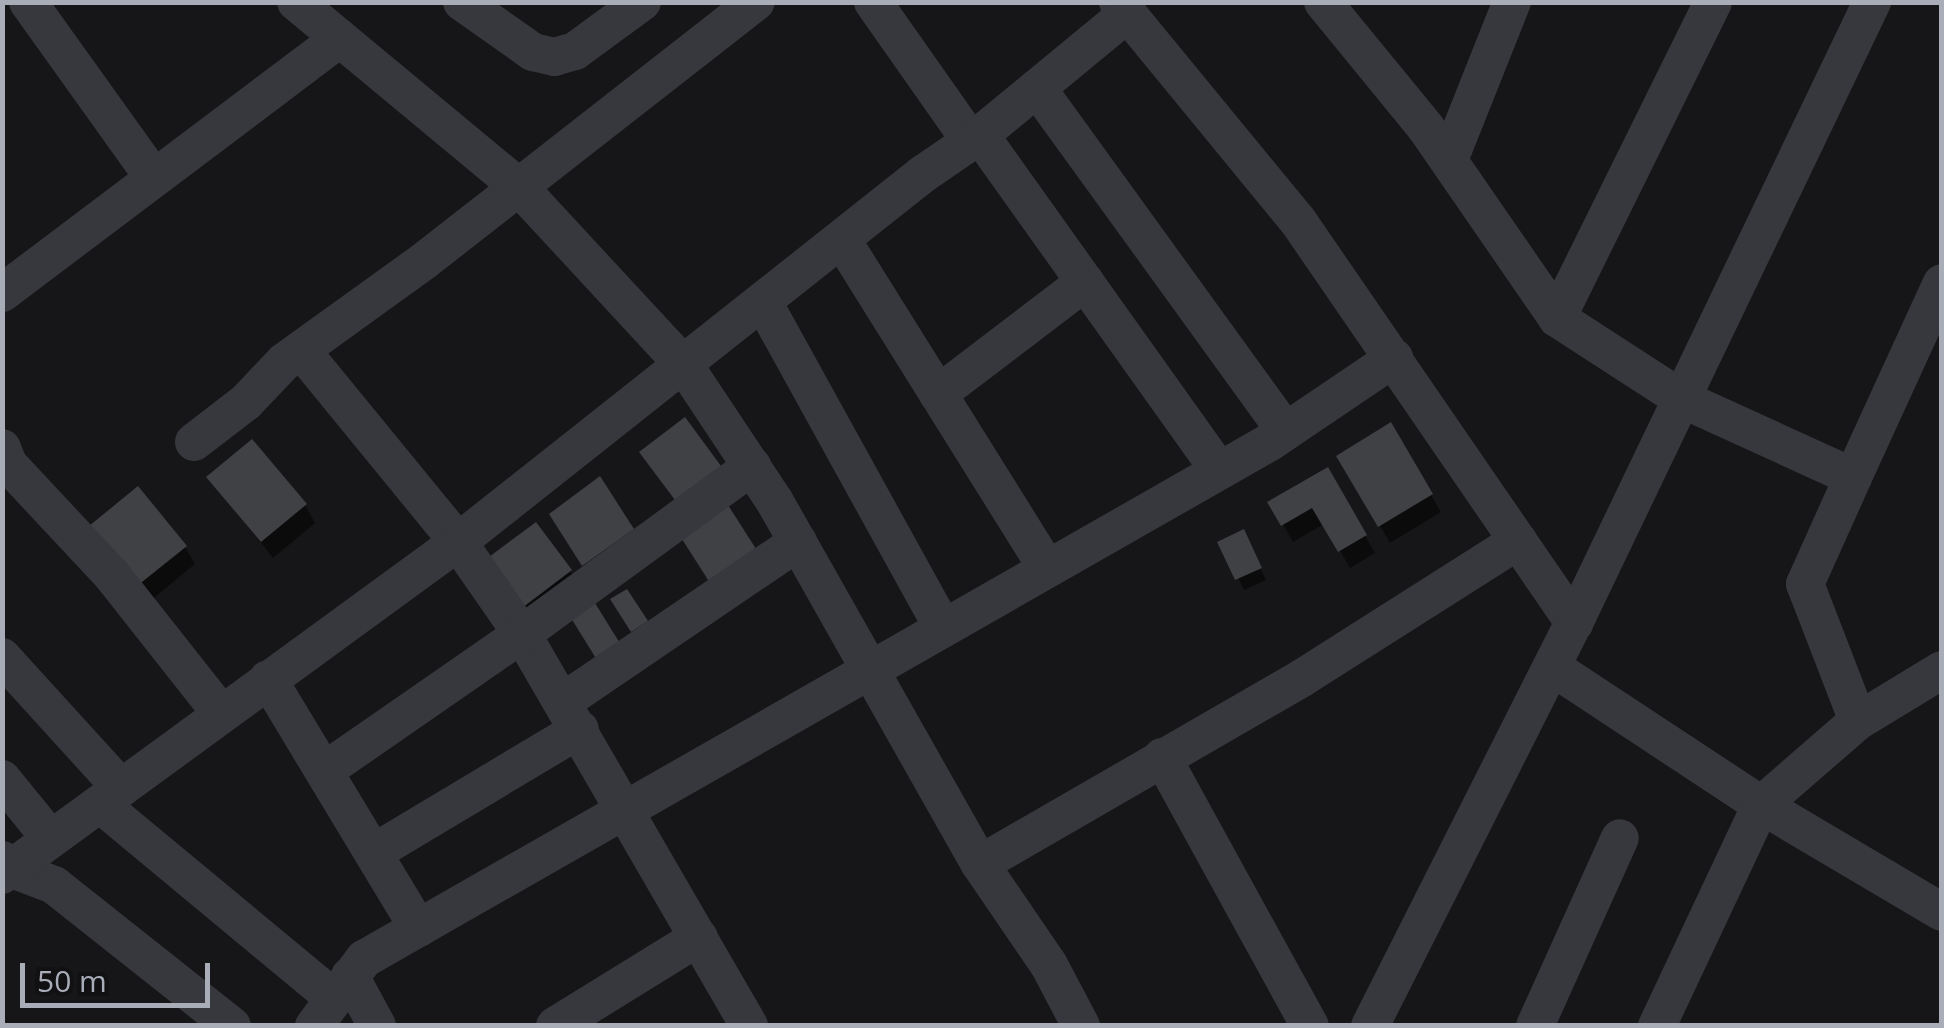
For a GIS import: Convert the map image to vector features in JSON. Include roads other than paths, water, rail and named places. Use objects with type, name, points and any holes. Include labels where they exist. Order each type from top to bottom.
[{"type":"street","points":[[28,2],[154,178]]},
{"type":"street","points":[[296,2],[518,186],[684,366],[798,542],[980,864],[1049,965],[1080,1026]]},
{"type":"street","points":[[462,2],[533,52],[554,57],[574,51],[642,2]]},
{"type":"street","points":[[194,442],[246,402],[300,350],[756,2]]},
{"type":"street","points":[[874,2],[1086,282],[1219,470]]},
{"type":"street","points":[[1323,2],[1384,72],[1557,318],[1682,400],[1853,477]]},
{"type":"street","points":[[1449,160],[1512,2]]},
{"type":"street","points":[[1557,318],[1713,2]]},
{"type":"street","points":[[1370,1026],[1552,667],[1872,2]]},
{"type":"street","points":[[6,868],[458,542],[1037,88],[1122,8],[1298,221],[1574,622]]},
{"type":"street","points":[[2,293],[340,38]]},
{"type":"street","points":[[1037,88],[1285,431]]},
{"type":"street","points":[[842,240],[1046,568]]},
{"type":"street","points":[[938,394],[1086,282]]},
{"type":"street","points":[[1858,721],[1805,584],[1941,289]]},
{"type":"street","points":[[763,302],[942,626]]},
{"type":"street","points":[[300,350],[458,542],[522,634],[699,937],[736,1021]]},
{"type":"street","points":[[333,1000],[364,959],[1219,470],[1394,358]]},
{"type":"street","points":[[2,448],[8,464],[111,574],[220,712]]},
{"type":"street","points":[[324,771],[522,634],[752,466]]},
{"type":"street","points":[[980,864],[1302,678],[1518,541]]},
{"type":"street","points":[[373,852],[572,715],[798,542]]},
{"type":"street","points":[[2,657],[110,796],[333,1000],[377,1026]]},
{"type":"street","points":[[1552,667],[1760,804],[1937,903]]},
{"type":"street","points":[[1657,1026],[1760,804],[1858,721],[1942,670]]},
{"type":"street","points":[[268,679],[418,928]]},
{"type":"street","points":[[1162,757],[1310,1026]]},
{"type":"street","points":[[2,779],[51,839]]},
{"type":"street","points":[[1535,1026],[1620,838]]},
{"type":"street","points":[[6,868],[54,884],[232,1026]]},
{"type":"street","points":[[554,1026],[699,937]]}]
